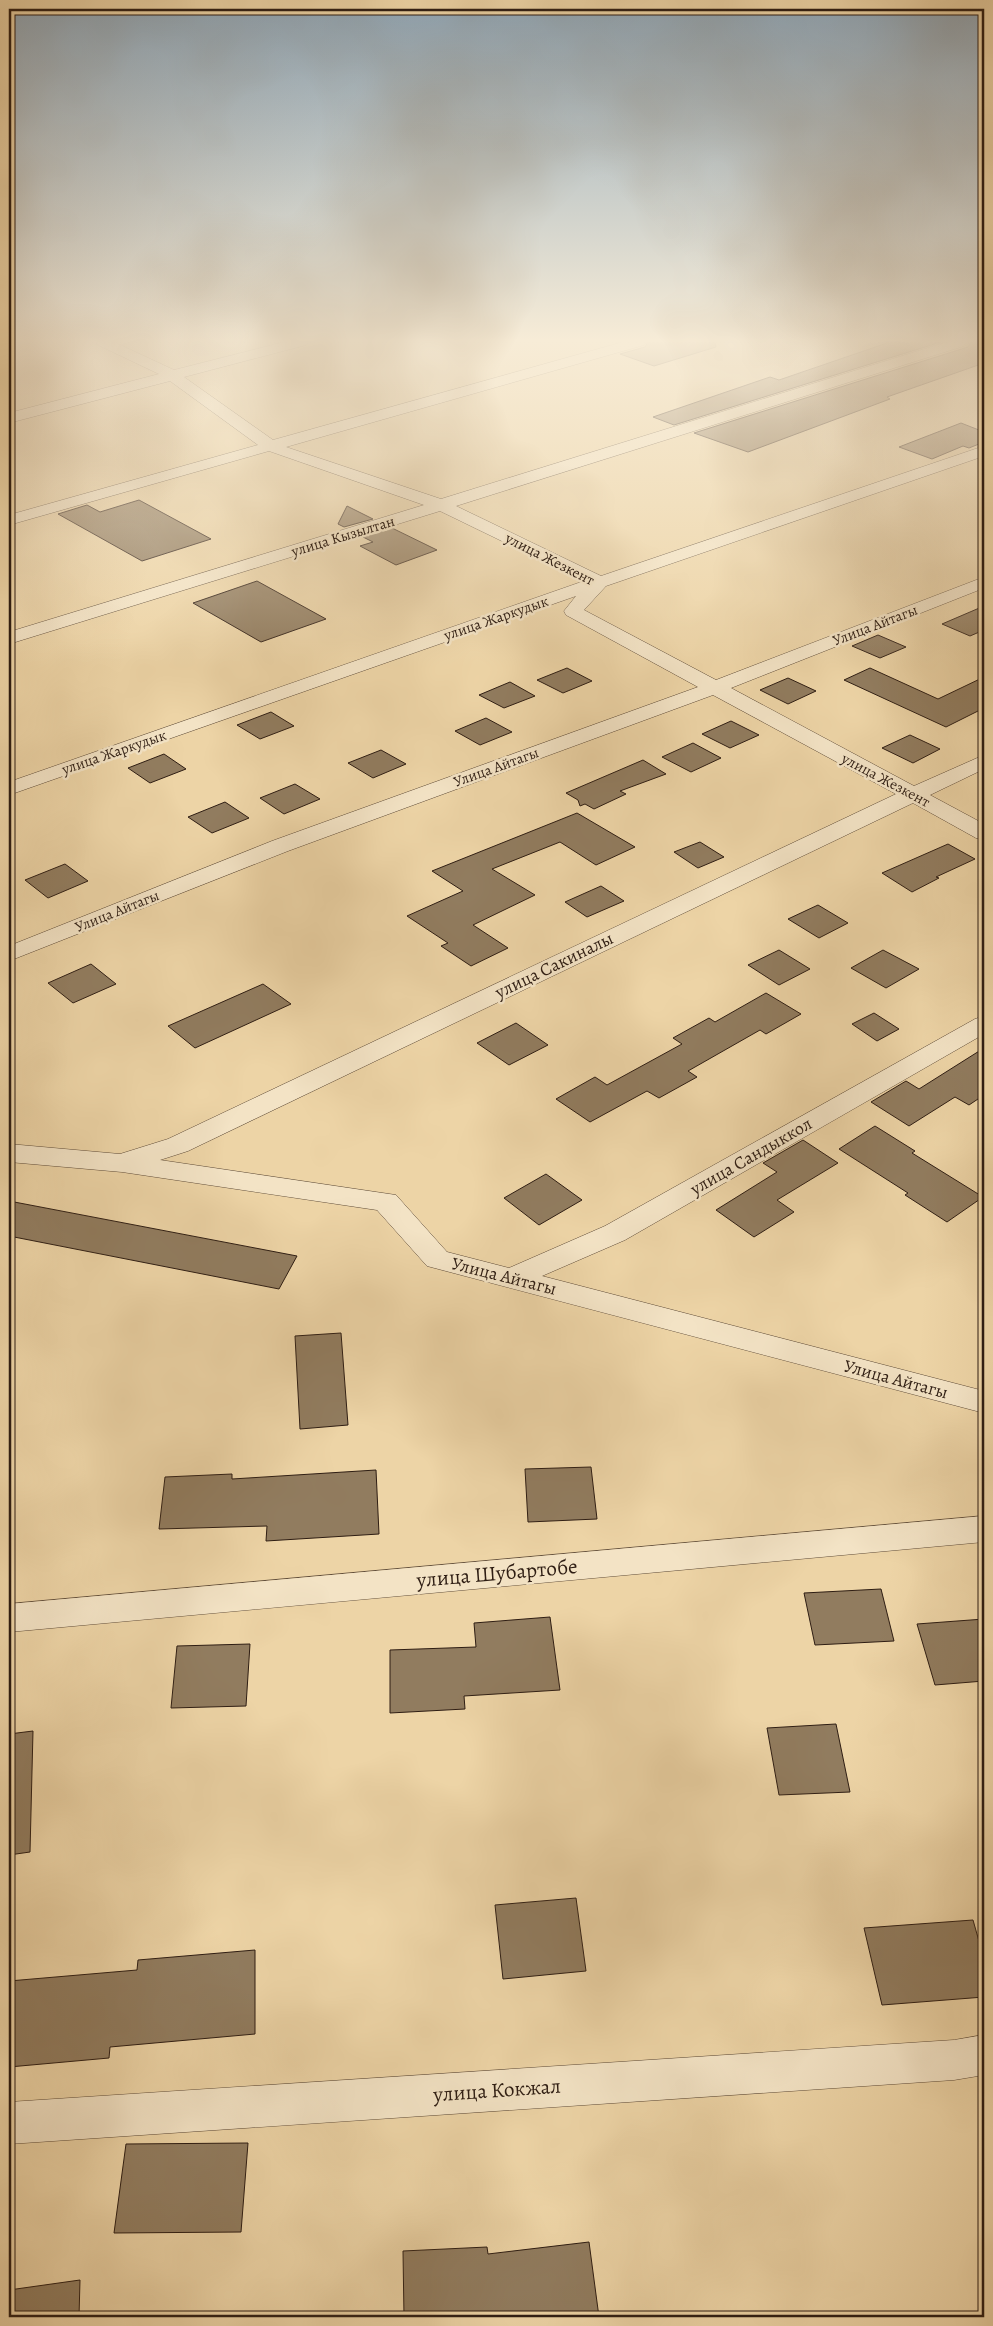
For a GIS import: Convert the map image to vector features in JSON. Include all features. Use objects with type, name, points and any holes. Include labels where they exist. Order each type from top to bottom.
[{"type":"street","points":[[9,520],[256,451]]},
{"type":"street","name":"улица Жезкент","points":[[285,451],[441,505],[600,582],[573,611],[984,833]]},
{"type":"street","name":"улица Кызылтан","points":[[9,638],[615,451]]},
{"type":"street","name":"улица Жаркудык","points":[[9,789],[600,582],[984,451]]},
{"type":"street","name":"Улица Айтагы","points":[[9,954],[280,846],[715,688],[984,582]]},
{"type":"street","name":"улица Сакиналы","points":[[122,1163],[178,1145],[984,761]]},
{"type":"street","name":"улица Сандыккол","points":[[512,1278],[615,1233],[984,1024]]},
{"type":"street","name":"Улица Айтагы","points":[[9,1152],[122,1163],[386,1202],[437,1259],[979,1396]]},
{"type":"street","name":"улица Шубартобе","points":[[9,1618],[984,1529]]},
{"type":"street","name":"улица Кокжал","points":[[9,2123],[954,2060],[984,2055]]},
{"type":"building","points":[[909,451],[952,451],[932,459]]},
{"type":"building","points":[[139,500],[211,539],[142,561],[58,514],[87,505],[100,512]]},
{"type":"building","points":[[347,506],[373,519],[344,527],[338,524]]},
{"type":"building","points":[[392,528],[437,550],[396,565],[360,546],[373,542],[363,537]]},
{"type":"building","points":[[257,581],[326,619],[261,642],[193,603]]},
{"type":"building","points":[[984,606],[984,630],[970,636],[942,624]]},
{"type":"building","points":[[878,635],[906,647],[880,658],[852,646]]},
{"type":"building","points":[[567,668],[592,681],[563,693],[537,680]]},
{"type":"building","points":[[870,668],[938,699],[984,677],[984,708],[946,727],[844,680]]},
{"type":"building","points":[[788,678],[816,691],[788,704],[760,690]]},
{"type":"building","points":[[510,682],[535,696],[504,708],[479,695]]},
{"type":"building","points":[[271,712],[294,726],[260,739],[237,725]]},
{"type":"building","points":[[486,718],[512,732],[480,745],[455,731]]},
{"type":"building","points":[[731,721],[759,735],[730,748],[702,734]]},
{"type":"building","points":[[910,735],[940,749],[913,763],[882,748]]},
{"type":"building","points":[[693,743],[721,758],[691,772],[662,757]]},
{"type":"building","points":[[381,750],[406,764],[373,778],[348,763]]},
{"type":"building","points":[[164,754],[186,769],[150,783],[128,768]]},
{"type":"building","points":[[643,760],[666,774],[620,791],[626,794],[594,809],[585,804],[580,806],[578,800],[566,793]]},
{"type":"building","points":[[295,784],[320,799],[284,814],[260,798]]},
{"type":"building","points":[[225,802],[249,818],[212,833],[188,817]]},
{"type":"building","points":[[577,813],[635,847],[596,865],[560,842],[492,869],[535,895],[473,925],[508,948],[471,966],[441,946],[448,943],[407,916],[463,891],[432,871]]},
{"type":"building","points":[[700,842],[724,857],[698,868],[674,852]]},
{"type":"building","points":[[948,844],[975,859],[936,877],[939,878],[912,892],[882,873]]},
{"type":"building","points":[[65,864],[88,881],[48,898],[25,880]]},
{"type":"building","points":[[601,886],[624,901],[587,917],[565,902]]},
{"type":"building","points":[[818,905],[848,923],[819,938],[788,919]]},
{"type":"building","points":[[779,950],[810,969],[779,985],[748,965]]},
{"type":"building","points":[[883,950],[919,969],[886,988],[851,968]]},
{"type":"building","points":[[91,964],[116,984],[73,1003],[48,983]]},
{"type":"building","points":[[263,984],[291,1004],[195,1048],[168,1026]]},
{"type":"building","points":[[766,993],[801,1014],[766,1034],[760,1030],[688,1071],[697,1077],[659,1098],[647,1091],[590,1122],[556,1099],[595,1077],[607,1085],[682,1044],[673,1038],[709,1018],[715,1022]]},
{"type":"building","points":[[874,1013],[899,1029],[877,1041],[852,1024]]},
{"type":"building","points":[[516,1023],[548,1045],[509,1065],[477,1043]]},
{"type":"building","points":[[984,1048],[984,1095],[969,1105],[955,1097],[909,1126],[871,1102],[906,1081],[919,1089]]},
{"type":"building","points":[[875,1126],[915,1151],[912,1153],[983,1197],[947,1222],[905,1195],[908,1193],[839,1149]]},
{"type":"building","points":[[803,1140],[838,1163],[777,1200],[794,1212],[754,1237],[716,1210],[777,1172],[763,1163]]},
{"type":"building","points":[[546,1174],[582,1200],[539,1225],[504,1198]]},
{"type":"building","points":[[9,1201],[297,1256],[279,1289],[9,1236]]},
{"type":"building","points":[[341,1333],[348,1425],[300,1429],[295,1336]]},
{"type":"building","points":[[591,1467],[597,1519],[528,1522],[525,1469]]},
{"type":"building","points":[[376,1470],[379,1534],[266,1541],[267,1526],[159,1529],[165,1477],[232,1474],[232,1479]]},
{"type":"building","points":[[881,1589],[894,1641],[815,1645],[804,1593]]},
{"type":"building","points":[[550,1617],[560,1690],[464,1696],[465,1709],[390,1713],[390,1650],[476,1647],[474,1623]]},
{"type":"building","points":[[984,1619],[984,1681],[935,1685],[917,1624]]},
{"type":"building","points":[[250,1644],[246,1706],[171,1708],[177,1646]]},
{"type":"building","points":[[836,1724],[850,1792],[779,1795],[767,1728]]},
{"type":"building","points":[[33,1731],[30,1852],[9,1855],[9,1734]]},
{"type":"building","points":[[576,1898],[586,1971],[503,1979],[495,1905]]},
{"type":"building","points":[[973,1920],[984,1959],[984,1997],[882,2005],[864,1928]]},
{"type":"building","points":[[255,1950],[255,2034],[110,2047],[109,2058],[9,2067],[9,1981],[137,1970],[138,1960]]},
{"type":"building","points":[[248,2143],[241,2232],[114,2233],[126,2144]]},
{"type":"building","points":[[589,2242],[599,2317],[404,2317],[403,2251],[487,2247],[488,2254]]},
{"type":"building","points":[[80,2280],[79,2317],[9,2317],[9,2290]]}]
